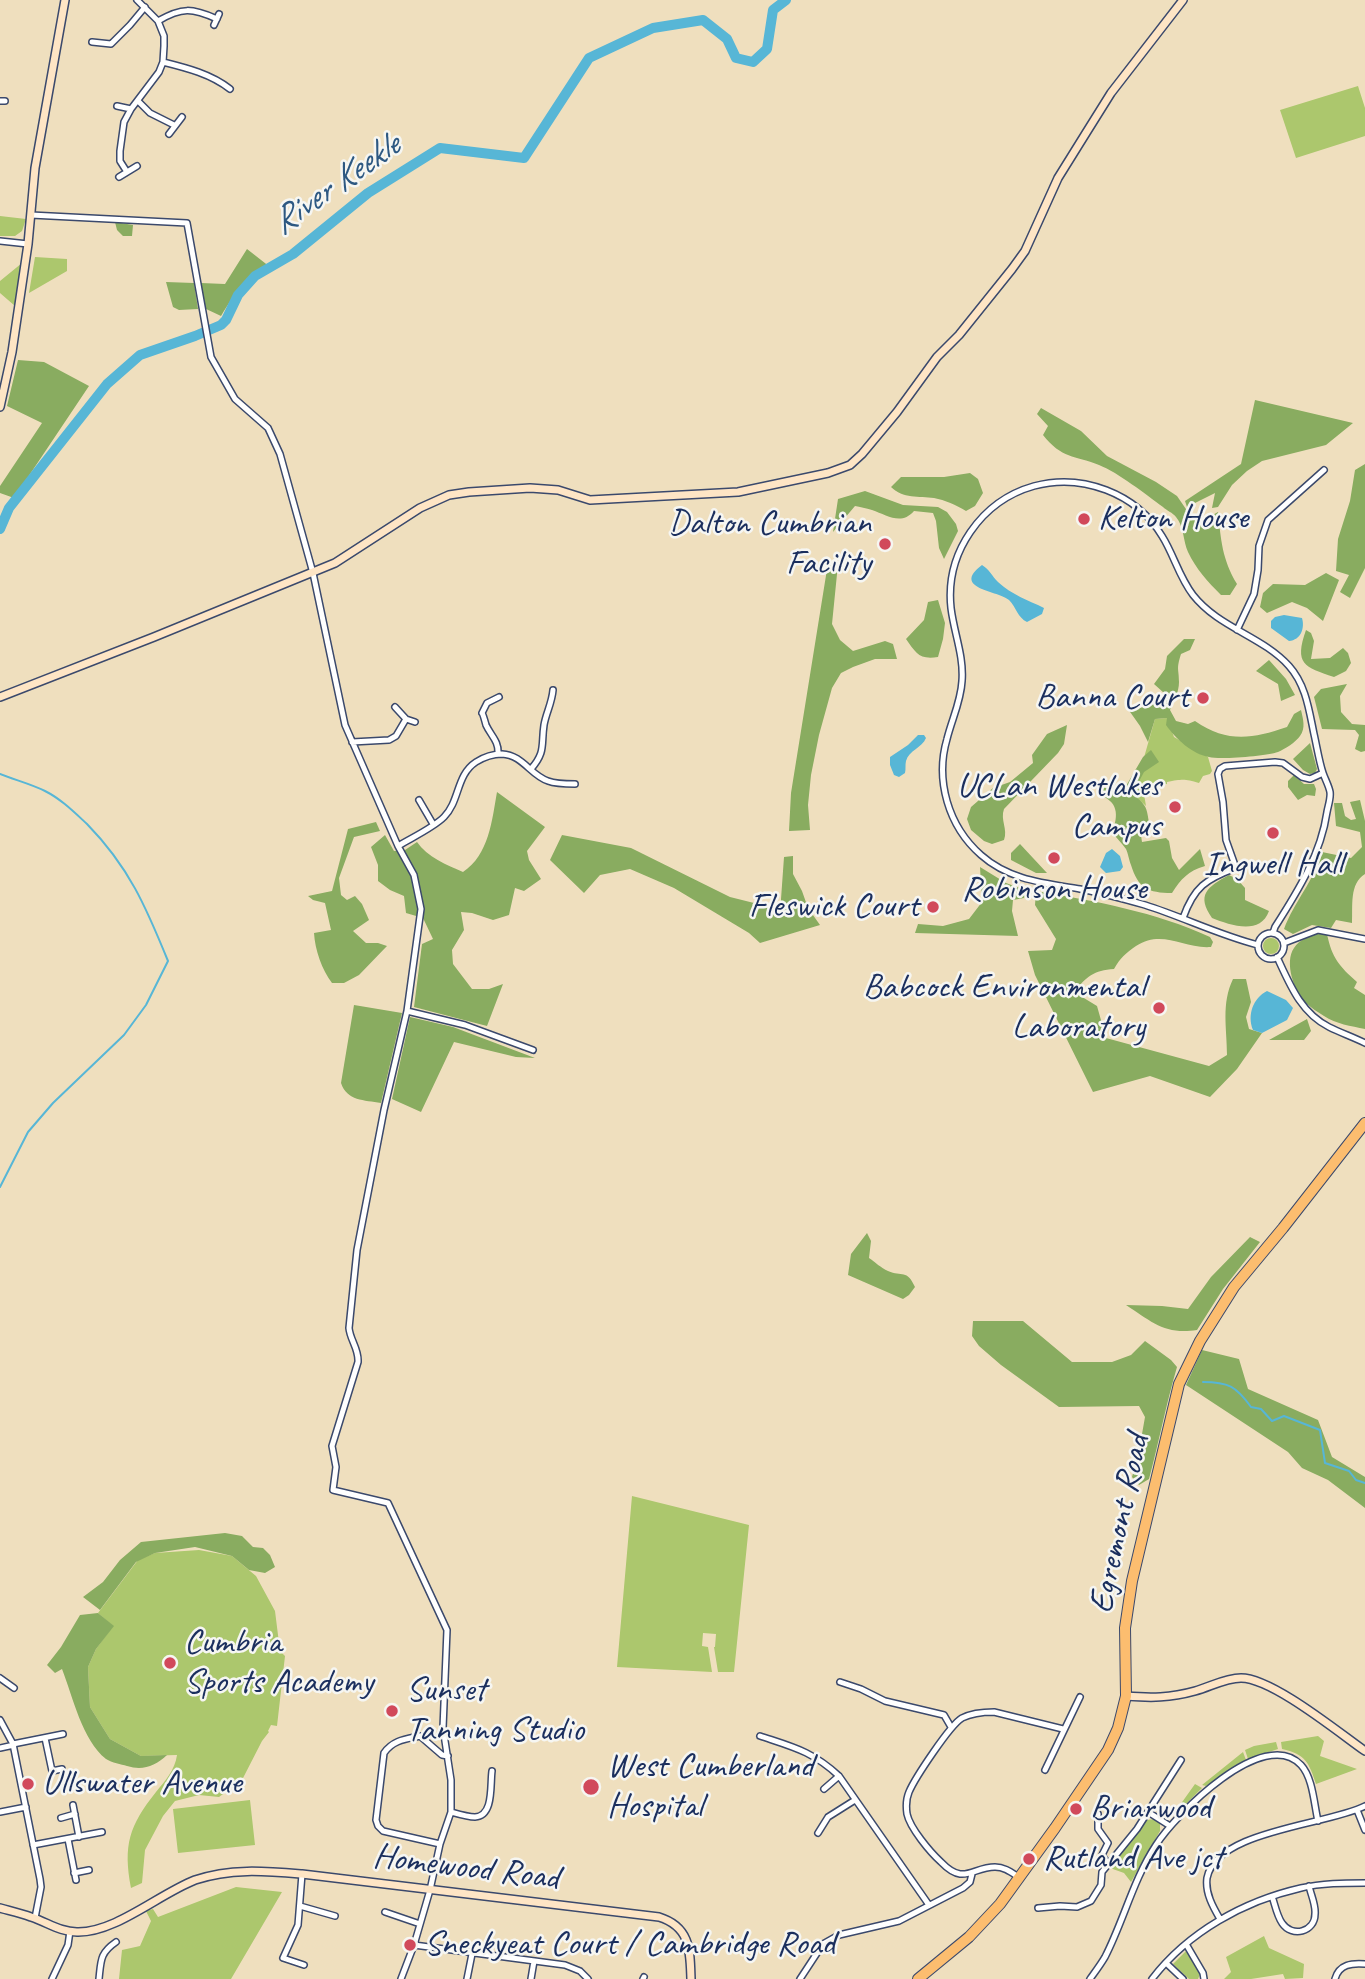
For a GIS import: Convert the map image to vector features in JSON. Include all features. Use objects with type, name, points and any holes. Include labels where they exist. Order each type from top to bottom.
[{"type":"highway","name":"Egremont Road","points":[[918,1979],[974,1932],[1020,1878],[1101,1761],[1118,1727],[1126,1696],[1125,1628],[1129,1593],[1179,1384],[1200,1341],[1234,1287],[1365,1123]]},
{"type":"highway","name":"Egremont Road","points":[[1347,1146],[1365,1129]]},
{"type":"street","points":[[0,407],[9,370],[28,244],[35,168],[65,0]]},
{"type":"street","points":[[127,172],[120,161],[124,122],[163,62],[163,36],[159,21],[137,0]]},
{"type":"street","points":[[0,697],[313,573],[335,563],[420,508],[449,495],[530,488],[558,490],[590,500],[738,492],[828,472],[850,464],[862,454],[897,412],[937,357],[959,335],[1025,251],[1058,178],[1111,93],[1184,0]]},
{"type":"street","points":[[92,42],[111,44],[145,7]]},
{"type":"street","points":[[159,21],[180,10],[190,9],[216,19]]},
{"type":"street","points":[[163,62],[221,82],[230,89]]},
{"type":"street","points":[[221,82],[226,74]]},
{"type":"street","points":[[138,101],[150,113],[174,125]]},
{"type":"street","points":[[117,106],[131,109]]},
{"type":"street","points":[[169,134],[182,117]]},
{"type":"street","points":[[119,177],[137,166]]},
{"type":"street","points":[[32,215],[187,223],[212,361],[235,399],[268,428],[280,454],[313,573],[345,725],[398,846],[414,875],[421,909],[407,1011],[384,1110],[357,1250],[349,1328],[359,1356],[332,1446],[336,1467],[334,1490],[388,1503],[447,1630],[443,1728],[451,1780],[451,1812],[414,1945],[401,1979]]},
{"type":"street","points":[[0,241],[28,244]]},
{"type":"street","points":[[0,369],[9,370]]},
{"type":"street","points":[[1237,630],[1254,594],[1259,546],[1268,520],[1324,470]]},
{"type":"street","points":[[1258,945],[1143,905],[1100,893],[1017,877],[976,851],[952,816],[943,771],[944,750],[959,700],[962,677],[961,654],[951,611],[951,582],[956,562],[969,533],[985,514],[1000,502],[1015,493],[1055,482],[1087,484],[1121,496],[1145,515],[1160,532],[1182,578],[1194,595],[1216,617],[1269,648],[1291,668],[1305,691],[1323,773],[1330,792],[1325,826],[1307,876],[1273,933]]},
{"type":"street","points":[[531,769],[540,758],[544,744],[544,723],[552,702],[553,690]]},
{"type":"street","points":[[498,754],[495,737],[486,725],[482,713],[487,703],[499,697]]},
{"type":"street","points":[[395,707],[407,719],[415,722]]},
{"type":"street","points":[[352,742],[389,740],[396,736],[407,719]]},
{"type":"street","points":[[398,846],[444,817],[453,802],[462,776],[484,758],[498,754],[518,758],[548,781],[575,784]]},
{"type":"street","points":[[1183,918],[1189,903],[1203,883],[1236,868],[1226,840],[1220,769],[1225,766],[1275,762],[1283,763],[1302,777],[1310,779],[1323,773]]},
{"type":"street","points":[[419,800],[433,824]]},
{"type":"street","points":[[1284,943],[1318,930],[1365,939]]},
{"type":"street","points":[[1273,933],[1284,943],[1283,952],[1277,957],[1266,958],[1260,953],[1258,945],[1263,936],[1273,933]]},
{"type":"street","points":[[1277,957],[1295,994],[1308,1012],[1332,1029],[1365,1043]]},
{"type":"street","points":[[407,1011],[465,1025],[533,1051]]},
{"type":"street","points":[[0,1678],[14,1688]]},
{"type":"street","points":[[1126,1696],[1160,1698],[1230,1679],[1252,1679],[1282,1693],[1365,1751]]},
{"type":"street","points":[[839,1682],[861,1689],[884,1701],[944,1715],[951,1727]]},
{"type":"street","points":[[1045,1770],[1080,1697]]},
{"type":"street","points":[[1020,1878],[1003,1868],[993,1867],[966,1875],[941,1863],[913,1826],[906,1811],[907,1799],[951,1727],[962,1718],[982,1712],[1063,1729]]},
{"type":"street","points":[[0,1720],[14,1744],[41,1887],[34,1918]]},
{"type":"street","points":[[0,1748],[63,1734]]},
{"type":"street","points":[[440,1844],[383,1831],[377,1826],[376,1820],[384,1753],[389,1746],[420,1736],[442,1755],[448,1756]]},
{"type":"street","points":[[760,1736],[809,1753],[839,1776],[929,1905]]},
{"type":"street","points":[[45,1738],[52,1771],[62,1769]]},
{"type":"street","points":[[1090,1979],[1105,1957],[1146,1861],[1170,1826],[1197,1798],[1224,1777],[1275,1754],[1294,1759],[1304,1769],[1308,1778],[1318,1821]]},
{"type":"street","points":[[1038,1908],[1077,1907],[1087,1904],[1101,1885],[1102,1871],[1148,1812],[1181,1760]]},
{"type":"street","points":[[451,1812],[475,1817],[483,1815],[488,1808],[492,1771]]},
{"type":"street","points":[[824,1789],[839,1776]]},
{"type":"street","points":[[818,1833],[828,1817],[855,1800]]},
{"type":"street","points":[[73,1805],[79,1837]]},
{"type":"street","points":[[1220,1919],[1210,1902],[1207,1887],[1209,1872],[1218,1859],[1230,1849],[1259,1836],[1365,1806]]},
{"type":"street","points":[[0,1812],[26,1807]]},
{"type":"street","points":[[1357,1810],[1365,1830]]},
{"type":"street","points":[[1148,1812],[1170,1826]]},
{"type":"street","points":[[61,1818],[75,1814]]},
{"type":"street","points":[[1098,1814],[1098,1829],[1108,1843],[1102,1855],[1108,1864]]},
{"type":"street","points":[[33,1845],[102,1832]]},
{"type":"street","points":[[68,1839],[76,1880]]},
{"type":"street","points":[[74,1873],[89,1870]]},
{"type":"street","name":"Homewood Road","points":[[70,1931],[98,1930],[192,1881],[222,1873],[252,1870],[664,1919],[678,1928],[688,1942],[691,1979]]},
{"type":"street","points":[[302,1874],[298,1925],[283,1958],[304,1965]]},
{"type":"street","points":[[800,1979],[823,1944],[839,1935],[899,1921],[968,1885],[972,1874]]},
{"type":"street","points":[[1152,1979],[1186,1944],[1220,1919],[1272,1896],[1309,1886],[1365,1883]]},
{"type":"street","points":[[1272,1896],[1283,1925],[1293,1931],[1301,1931],[1311,1926],[1315,1915],[1309,1886]]},
{"type":"street","points":[[300,1906],[335,1916]]},
{"type":"street","points":[[0,1908],[70,1931],[68,1945],[54,1979]]},
{"type":"street","points":[[385,1912],[420,1924]]},
{"type":"street","points":[[99,1979],[102,1957],[106,1949],[116,1942]]},
{"type":"street","points":[[1186,1944],[1204,1979]]},
{"type":"street","points":[[414,1945],[572,1967],[588,1979]]},
{"type":"street","points":[[467,1979],[472,1954]]},
{"type":"street","points":[[531,1979],[534,1961]]},
{"type":"street","points":[[1166,1963],[1183,1979]]},
{"type":"street","points":[[1335,1979],[1337,1972],[1345,1966],[1365,1964]]},
{"type":"green space","points":[[1358,86],[1365,108],[1365,136],[1296,158],[1280,110]]},
{"type":"green space","points":[[0,216],[26,219],[22,231],[15,236],[0,236]]},
{"type":"green space","points":[[115,222],[133,225],[132,236],[123,236],[117,230]]},
{"type":"green space","points":[[247,249],[270,267],[241,287],[221,316],[204,308],[201,283],[225,284]]},
{"type":"green space","points":[[35,257],[67,259],[67,271],[29,293]]},
{"type":"green space","points":[[22,263],[15,306],[0,293],[0,281]]},
{"type":"green space","points":[[166,282],[194,283],[198,309],[179,310],[173,307]]},
{"type":"green space","points":[[18,360],[44,362],[89,386],[14,498],[0,493],[0,486],[42,423],[7,406]]},
{"type":"green space","points":[[1255,400],[1353,423],[1326,445],[1262,461],[1232,485],[1218,507],[1212,508],[1215,493],[1187,507],[1185,501],[1241,464]]},
{"type":"green space","points":[[1041,408],[1081,431],[1107,456],[1177,496],[1188,512],[1202,521],[1218,512],[1225,558],[1237,584],[1230,595],[1221,595],[1199,570],[1188,552],[1181,525],[1173,514],[1115,473],[1062,452],[1050,443],[1043,435],[1048,426],[1037,414]]},
{"type":"green space","points":[[1365,464],[1365,568],[1350,598],[1340,592],[1349,575],[1336,571],[1338,539],[1350,501],[1355,470]]},
{"type":"green space","points":[[970,473],[978,479],[983,493],[975,506],[966,511],[938,499],[906,495],[891,487],[901,477],[944,477]]},
{"type":"green space","points":[[865,491],[903,505],[938,507],[947,512],[958,531],[944,559],[939,548],[933,513],[914,511],[899,519],[855,506],[833,532],[838,499]]},
{"type":"green space","points":[[828,563],[838,564],[832,624],[840,640],[853,651],[885,641],[893,644],[897,659],[875,659],[841,673],[832,688],[811,775],[808,805],[810,830],[789,831],[791,793]]},
{"type":"green space","points":[[1326,573],[1339,580],[1323,621],[1307,608],[1292,602],[1267,613],[1260,607],[1263,593],[1273,584],[1305,585]]},
{"type":"green space","points":[[938,600],[945,623],[943,639],[938,657],[926,657],[916,652],[906,639],[924,620],[928,602]]},
{"type":"green space","points":[[1306,630],[1311,633],[1314,641],[1311,659],[1330,658],[1343,648],[1351,663],[1346,671],[1334,677],[1309,667],[1304,662],[1301,650]]},
{"type":"green space","points":[[1184,639],[1195,639],[1190,650],[1181,654],[1179,659],[1178,689],[1170,710],[1176,721],[1188,724],[1195,721],[1218,733],[1240,737],[1287,727],[1294,714],[1301,710],[1303,727],[1298,738],[1278,752],[1215,758],[1197,753],[1180,740],[1166,725],[1167,718],[1155,719],[1148,742],[1128,709],[1149,706],[1161,698],[1164,693],[1154,684],[1165,669],[1167,656]]},
{"type":"green space","points":[[1269,660],[1286,679],[1295,695],[1281,701],[1278,684],[1256,671]]},
{"type":"green space","points":[[1347,684],[1340,696],[1341,712],[1352,724],[1365,725],[1365,751],[1361,752],[1355,749],[1359,735],[1355,730],[1322,729],[1314,697],[1321,689]]},
{"type":"green space","points":[[1167,718],[1174,737],[1208,757],[1212,771],[1203,776],[1199,783],[1180,780],[1143,788],[1146,806],[1134,795],[1135,789],[1155,719]]},
{"type":"green space","points":[[1067,725],[1064,744],[1058,753],[1004,809],[1004,840],[992,844],[984,841],[971,830],[967,819],[971,807],[993,788],[1010,782],[1033,763],[1032,755],[1047,734]]},
{"type":"green space","points":[[1310,743],[1317,769],[1310,774],[1293,759]]},
{"type":"green space","points":[[1151,750],[1159,762],[1144,772],[1135,789],[1126,786],[1143,757]]},
{"type":"green space","points":[[1294,775],[1304,784],[1314,784],[1315,796],[1307,795],[1298,800],[1288,787],[1288,781]]},
{"type":"green space","points":[[1099,787],[1124,791],[1140,800],[1146,810],[1150,827],[1140,829],[1142,842],[1166,838],[1179,870],[1200,849],[1205,866],[1186,876],[1172,893],[1145,888],[1134,873],[1126,849],[1112,832],[1116,820],[1115,809],[1110,801],[1099,795]]},
{"type":"green space","points":[[497,792],[545,827],[527,851],[529,860],[541,879],[524,891],[515,888],[509,915],[493,920],[461,912],[464,930],[452,950],[453,964],[472,989],[489,989],[503,984],[487,1026],[414,1007],[422,944],[433,939],[423,918],[406,913],[404,896],[378,881],[378,865],[371,847],[385,835],[394,851],[405,850],[417,842],[432,856],[463,872],[472,865],[484,847]]},
{"type":"green space","points":[[1360,800],[1365,821],[1365,874],[1354,889],[1352,923],[1336,920],[1331,928],[1312,925],[1293,934],[1284,929],[1322,852],[1351,858],[1362,847],[1360,832],[1336,826],[1334,803],[1342,803],[1345,816],[1351,820],[1356,819],[1350,802]]},
{"type":"green space","points":[[376,822],[380,831],[354,837],[339,878],[341,895],[347,900],[355,896],[369,920],[353,931],[366,943],[387,946],[359,975],[344,983],[332,983],[320,960],[314,933],[331,930],[325,903],[308,896],[332,891],[348,829]]},
{"type":"green space","points":[[562,835],[631,848],[730,897],[762,905],[780,913],[784,857],[793,856],[793,874],[808,908],[820,925],[760,943],[749,933],[674,888],[630,869],[600,875],[584,893],[550,860]]},
{"type":"green space","points":[[1020,844],[1047,873],[1036,873],[1011,860],[1011,853]]},
{"type":"green space","points":[[980,867],[1006,883],[1028,891],[1024,898],[1013,900],[1012,911],[1018,936],[915,933],[918,924],[943,926],[969,919],[982,902]]},
{"type":"green space","points":[[1229,875],[1245,888],[1245,900],[1269,911],[1259,924],[1244,926],[1227,923],[1212,918],[1207,910],[1206,892]]},
{"type":"green space","points":[[1036,891],[1147,914],[1189,928],[1210,937],[1213,942],[1211,947],[1201,947],[1164,939],[1146,941],[1126,953],[1114,969],[1101,971],[1087,978],[1074,992],[1097,1006],[1106,1038],[1209,1066],[1227,1055],[1226,1016],[1229,988],[1233,979],[1246,979],[1251,1002],[1246,1017],[1249,1029],[1262,1033],[1237,1069],[1210,1097],[1150,1076],[1093,1092],[1035,975],[1028,951],[1052,950],[1056,939],[1035,905]]},
{"type":"green space","points":[[1317,934],[1327,934],[1337,961],[1357,982],[1354,988],[1365,995],[1365,1029],[1329,1019],[1308,1005],[1298,992],[1290,969],[1291,954],[1298,943]]},
{"type":"green space","points":[[1271,938],[1279,946],[1271,954],[1263,946]]},
{"type":"green space","points":[[354,1005],[402,1013],[381,1103],[352,1096],[341,1083]]},
{"type":"green space","points":[[410,1017],[453,1027],[535,1058],[516,1057],[454,1042],[421,1112],[392,1099]]},
{"type":"green space","points":[[1307,1019],[1311,1031],[1304,1040],[1269,1040]]},
{"type":"green space","points":[[867,1233],[871,1241],[869,1258],[885,1270],[907,1276],[912,1281],[915,1287],[903,1299],[848,1275],[851,1254]]},
{"type":"green space","points":[[1250,1237],[1260,1242],[1223,1289],[1197,1330],[1167,1329],[1126,1305],[1188,1309],[1211,1277]]},
{"type":"green space","points":[[973,1321],[1023,1321],[1072,1362],[1112,1362],[1131,1355],[1145,1341],[1171,1360],[1177,1367],[1149,1479],[1139,1485],[1132,1477],[1145,1417],[1139,1406],[1059,1407],[979,1346],[972,1336]]},
{"type":"green space","points":[[1202,1350],[1239,1359],[1248,1389],[1318,1420],[1332,1457],[1365,1477],[1365,1508],[1328,1480],[1302,1468],[1288,1452],[1186,1385]]},
{"type":"green space","points":[[632,1496],[749,1525],[734,1672],[718,1672],[714,1647],[716,1634],[703,1633],[702,1646],[708,1647],[712,1672],[617,1667]]},
{"type":"green space","points":[[225,1533],[242,1536],[253,1547],[263,1548],[270,1555],[275,1567],[265,1573],[249,1570],[232,1556],[195,1547],[155,1553],[136,1562],[100,1610],[83,1597],[103,1582],[120,1560],[141,1542]]},
{"type":"green space","points":[[199,1550],[232,1556],[256,1576],[275,1611],[280,1651],[285,1656],[277,1726],[271,1725],[242,1780],[219,1797],[199,1795],[175,1801],[163,1816],[145,1850],[142,1883],[131,1888],[128,1860],[130,1837],[140,1815],[172,1770],[177,1755],[141,1756],[110,1739],[90,1707],[88,1667],[96,1649],[113,1626],[98,1613],[138,1560],[155,1553]]},
{"type":"green space","points":[[98,1613],[114,1626],[96,1649],[88,1667],[90,1707],[110,1739],[141,1756],[167,1755],[148,1766],[138,1768],[114,1762],[98,1751],[84,1730],[62,1669],[55,1673],[47,1665],[80,1615]]},
{"type":"green space","points":[[1318,1736],[1324,1741],[1320,1756],[1357,1769],[1316,1784],[1305,1760],[1296,1753],[1282,1749],[1281,1742]]},
{"type":"green space","points":[[1276,1742],[1278,1749],[1248,1759],[1245,1750]]},
{"type":"green space","points":[[1243,1752],[1246,1760],[1206,1786],[1202,1785]]},
{"type":"green space","points":[[1195,1784],[1202,1788],[1174,1816],[1175,1812]]},
{"type":"green space","points":[[250,1800],[255,1845],[178,1853],[173,1809]]},
{"type":"green space","points":[[1155,1819],[1160,1822],[1160,1831],[1131,1882],[1124,1873],[1110,1868],[1147,1820]]},
{"type":"green space","points":[[236,1887],[282,1892],[231,1979],[119,1979],[122,1950],[140,1946],[151,1921],[146,1911],[153,1909],[158,1917]]},
{"type":"green space","points":[[1264,1936],[1269,1948],[1304,1964],[1303,1978],[1285,1979],[1283,1974],[1251,1979],[1224,1979],[1231,1972],[1226,1957]]},
{"type":"green space","points":[[1186,1951],[1200,1974],[1198,1979],[1189,1979],[1173,1964]]},
{"type":"water","points":[[982,565],[1009,590],[1044,608],[1042,614],[1027,622],[1021,618],[1009,600],[974,584],[971,579]]},
{"type":"water","points":[[1284,615],[1302,618],[1301,633],[1293,640],[1289,641],[1271,628],[1271,621],[1275,617]]},
{"type":"water","points":[[918,735],[924,735],[926,738],[908,757],[905,773],[899,777],[894,775],[890,757]]},
{"type":"water","points":[[1112,849],[1120,856],[1123,867],[1120,871],[1106,873],[1100,867],[1106,853]]},
{"type":"water","points":[[1267,991],[1286,1000],[1293,1008],[1287,1020],[1262,1033],[1253,1030],[1251,1013],[1255,1002]]},
{"type":"waterway","name":"River Keekle","points":[[0,529],[9,508],[107,384],[140,355],[221,325],[238,295],[255,276],[293,254],[368,193],[440,148],[524,158],[589,58],[653,28],[703,20],[727,39],[736,58],[753,62],[767,49],[773,10],[786,0]]},
{"type":"waterway","points":[[0,774],[56,798],[102,840],[135,888],[168,961],[146,1005],[124,1035],[53,1103],[28,1132],[0,1187]]},
{"type":"waterway","points":[[1203,1382],[1231,1387],[1241,1394],[1251,1407],[1261,1409],[1272,1421],[1284,1416],[1320,1430],[1325,1463],[1349,1471],[1356,1480],[1365,1483]]},
{"type":"place","name":"Kelton House","points":[[1084,519]]},
{"type":"place","name":"Dalton Cumbrian Facility","points":[[885,544]]},
{"type":"place","name":"Banna Court","points":[[1203,698]]},
{"type":"place","name":"UCLan Westlakes Campus","points":[[1175,807]]},
{"type":"place","name":"Ingwell Hall","points":[[1273,833]]},
{"type":"place","name":"Robinson House","points":[[1054,858]]},
{"type":"place","name":"Fleswick Court","points":[[933,907]]},
{"type":"place","name":"Babcock Environmental Laboratory","points":[[1159,1008]]},
{"type":"place","name":"Cumbria Sports Academy","points":[[170,1663]]},
{"type":"place","name":"Sunset Tanning Studio","points":[[392,1711]]},
{"type":"place","name":"Ullswater Avenue","points":[[28,1784]]},
{"type":"place","name":"West Cumberland Hospital","points":[[591,1787]]},
{"type":"place","name":"Briarwood","points":[[1076,1809]]},
{"type":"place","name":"Rutland Ave jct","points":[[1029,1859]]},
{"type":"place","name":"Sneckyeat Court / Cambridge Road","points":[[410,1945]]}]
